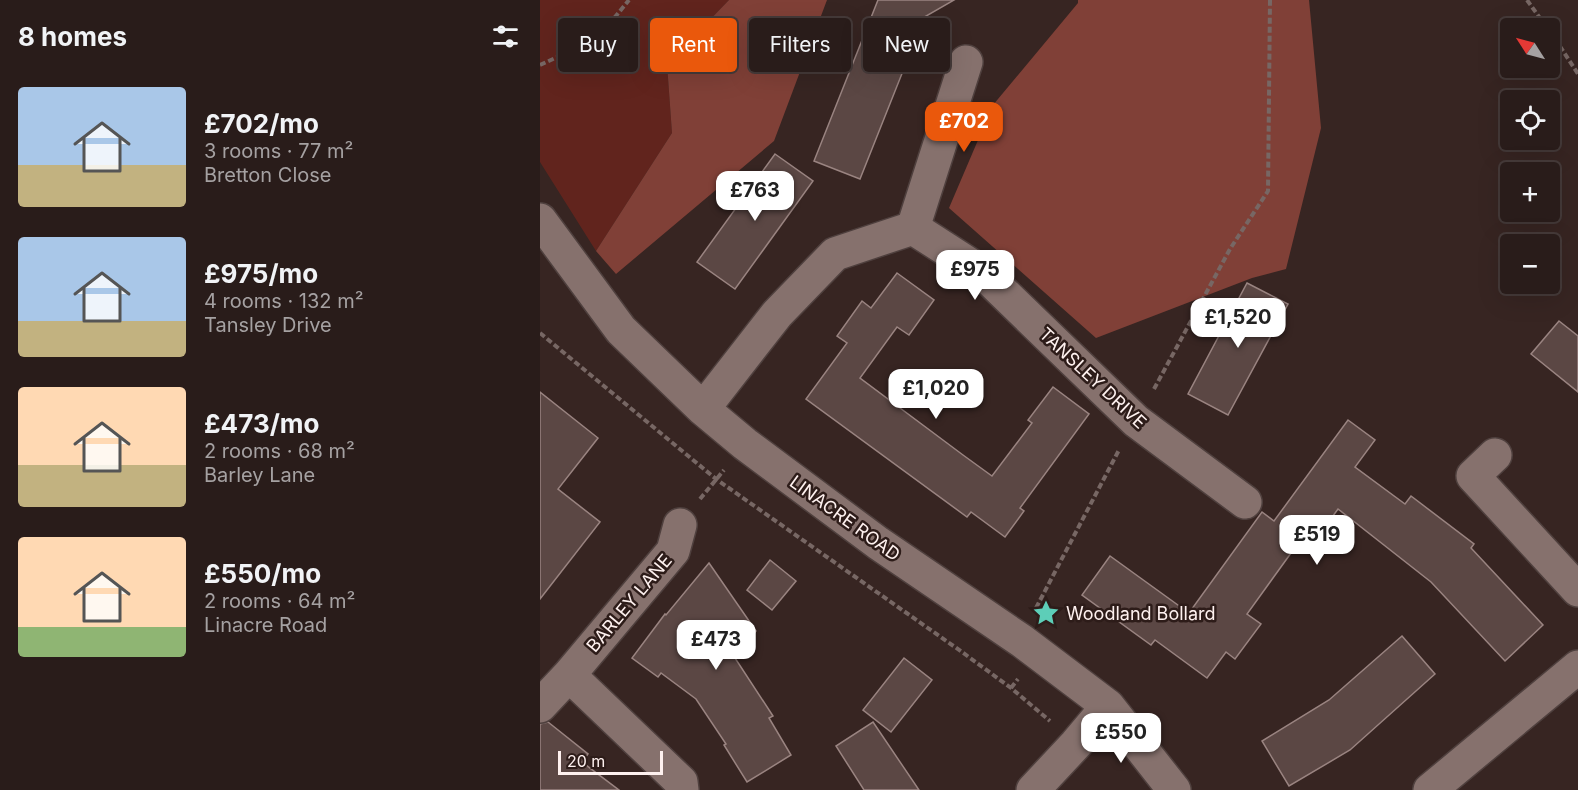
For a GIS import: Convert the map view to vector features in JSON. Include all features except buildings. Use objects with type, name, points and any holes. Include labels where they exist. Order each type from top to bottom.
[{"type":"street","points":[[703,409],[777,314],[835,254],[913,228],[966,62]]},
{"type":"street","name":"LINACRE ROAD","points":[[540,220],[621,330],[703,409],[745,444],[878,543],[1038,653],[1108,706],[1174,790]]},
{"type":"street","name":"TANSLEY DRIVE","points":[[913,228],[983,273],[1136,421],[1245,502]]},
{"type":"street","points":[[1496,455],[1473,476],[1578,590]]},
{"type":"street","name":"BARLEY LANE","points":[[540,706],[569,675],[673,550],[680,525]]},
{"type":"street","points":[[1430,790],[1578,667]]},
{"type":"street","points":[[569,675],[681,782],[682,790]]},
{"type":"street","points":[[1033,790],[1108,706]]},
{"type":"path","points":[[540,65],[597,39],[629,0]]},
{"type":"path","points":[[1033,613],[1119,450],[1230,249],[1268,191],[1270,0]]},
{"type":"path","points":[[1527,0],[1540,18]]},
{"type":"path","points":[[1560,48],[1578,74]]},
{"type":"path","points":[[540,333],[716,479],[962,651],[1011,688],[1076,744]]},
{"type":"path","points":[[680,525],[745,444]]},
{"type":"path","points":[[1011,688],[1038,653]]},
{"type":"shaded area","points":[[540,0],[729,0],[712,18],[650,18],[650,72],[668,72],[672,133],[596,251],[540,162]]},
{"type":"shaded area","points":[[729,0],[827,0],[820,18],[749,18],[749,72],[800,72],[774,141],[616,274],[596,251],[672,133],[668,72],[737,72],[737,18],[712,18]]},
{"type":"shaded area","points":[[1078,0],[1309,0],[1321,128],[1286,269],[1252,278],[1096,338],[949,208],[993,105],[1078,3]]},
{"type":"place","name":"Woodland Bollard","points":[[1046,613]]}]
